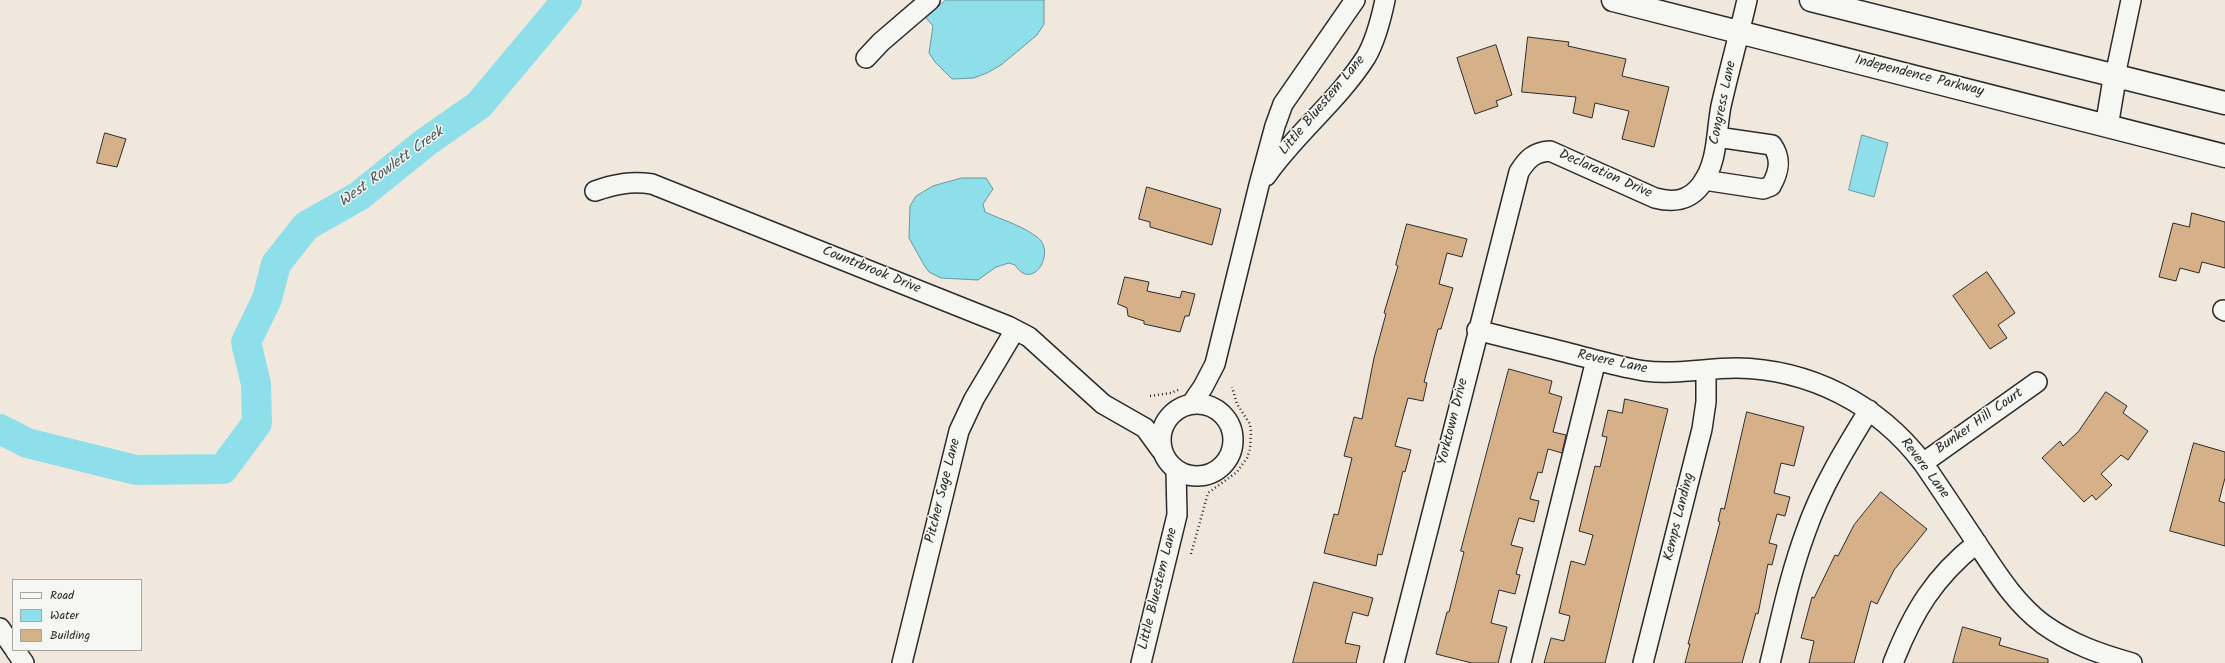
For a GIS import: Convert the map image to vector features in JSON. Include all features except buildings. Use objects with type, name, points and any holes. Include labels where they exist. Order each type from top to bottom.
[{"type":"main road","name":"Independence Parkway","points":[[1613,0],[2107,124],[2225,156]]},
{"type":"main road","points":[[1811,0],[2225,103]]},
{"type":"main road","points":[[2107,124],[2115,76]]},
{"type":"street","points":[[866,58],[881,42],[930,0]]},
{"type":"street","name":"Little Bluestem Lane","points":[[1192,403],[1204,387],[1214,364],[1259,185],[1275,126],[1283,104],[1355,0]]},
{"type":"street","name":"Little Bluestem Lane","points":[[1259,185],[1279,157],[1349,80],[1366,57],[1375,37],[1385,0]]},
{"type":"street","name":"Congress Lane","points":[[1686,199],[1704,180],[1712,160],[1721,108],[1747,0]]},
{"type":"street","points":[[2115,76],[2131,0]]},
{"type":"street","points":[[1704,180],[1763,190],[1771,186],[1778,174],[1777,152],[1772,145],[1717,137]]},
{"type":"street","name":"Declaration Drive","points":[[1515,182],[1526,161],[1540,152],[1550,151],[1656,198],[1666,201],[1686,199]]},
{"type":"street","name":"Countrbrook Drive","points":[[595,191],[617,183],[635,182],[652,184],[979,313],[1029,337],[1084,389],[1103,404],[1123,414],[1145,428],[1161,450]]},
{"type":"street","name":"Yorktown Drive","points":[[1394,663],[1515,182]]},
{"type":"street","name":"Pitcher Sage Lane","points":[[902,663],[959,431],[974,399],[1014,330]]},
{"type":"street","name":"Revere Lane","points":[[1477,330],[1596,360],[1655,372],[1753,369],[1794,376],[1833,389],[1869,410],[1896,432],[1923,463],[2012,594],[2042,623],[2085,648],[2132,663]]},
{"type":"street","points":[[1521,663],[1596,360]]},
{"type":"street","name":"Little Bluestem Lane","points":[[1214,364],[1216,386],[1225,416]]},
{"type":"street","name":"Kemps Landing","points":[[1643,663],[1702,428],[1706,402],[1706,370]]},
{"type":"street","name":"Bunker Hill Court","points":[[1923,463],[2037,382]]},
{"type":"street","points":[[1192,403],[1205,404],[1216,408],[1225,416],[1231,425],[1233,437],[1232,449],[1228,459],[1220,468],[1210,474],[1199,476],[1187,475],[1176,470],[1167,461],[1161,450],[1162,430],[1170,414],[1180,407],[1192,403]]},
{"type":"street","points":[[1770,663],[1791,573],[1806,530],[1825,486],[1869,410]]},
{"type":"street","name":"Countrbrook Drive","points":[[1123,414],[1170,414]]},
{"type":"street","name":"Little Bluestem Lane","points":[[1140,663],[1177,515],[1176,470]]},
{"type":"street","name":"Little Bluestem Lane","points":[[1177,515],[1197,482],[1210,474]]},
{"type":"street","points":[[1893,663],[1906,630],[1925,597],[1948,568],[1977,543]]},
{"type":"street","points":[[0,628],[12,646]]},
{"type":"street","points":[[16,651],[24,663]]},
{"type":"path","points":[[1150,396],[1171,393],[1183,387]]},
{"type":"path","points":[[1192,554],[1208,493],[1237,472],[1247,458],[1250,449],[1252,432],[1250,424],[1237,404],[1232,387]]},
{"type":"water","points":[[946,0],[1044,0],[1044,24],[1037,35],[1001,65],[974,78],[952,79],[935,62],[929,53],[933,26],[926,18]]},
{"type":"water","points":[[1862,135],[1888,143],[1874,197],[1849,190]]},
{"type":"water","points":[[962,178],[986,178],[993,189],[983,204],[985,212],[1025,229],[1043,243],[1045,251],[1044,259],[1040,267],[1035,272],[1029,274],[1022,272],[1015,265],[1009,263],[996,267],[978,280],[941,278],[929,272],[909,238],[910,206],[916,196],[933,186]]},
{"type":"waterway","name":"West Rowlett Creek","points":[[0,429],[27,443],[136,470],[223,469],[257,423],[256,384],[246,342],[267,299],[276,264],[306,226],[359,196],[426,142],[479,105],[567,0]]}]
